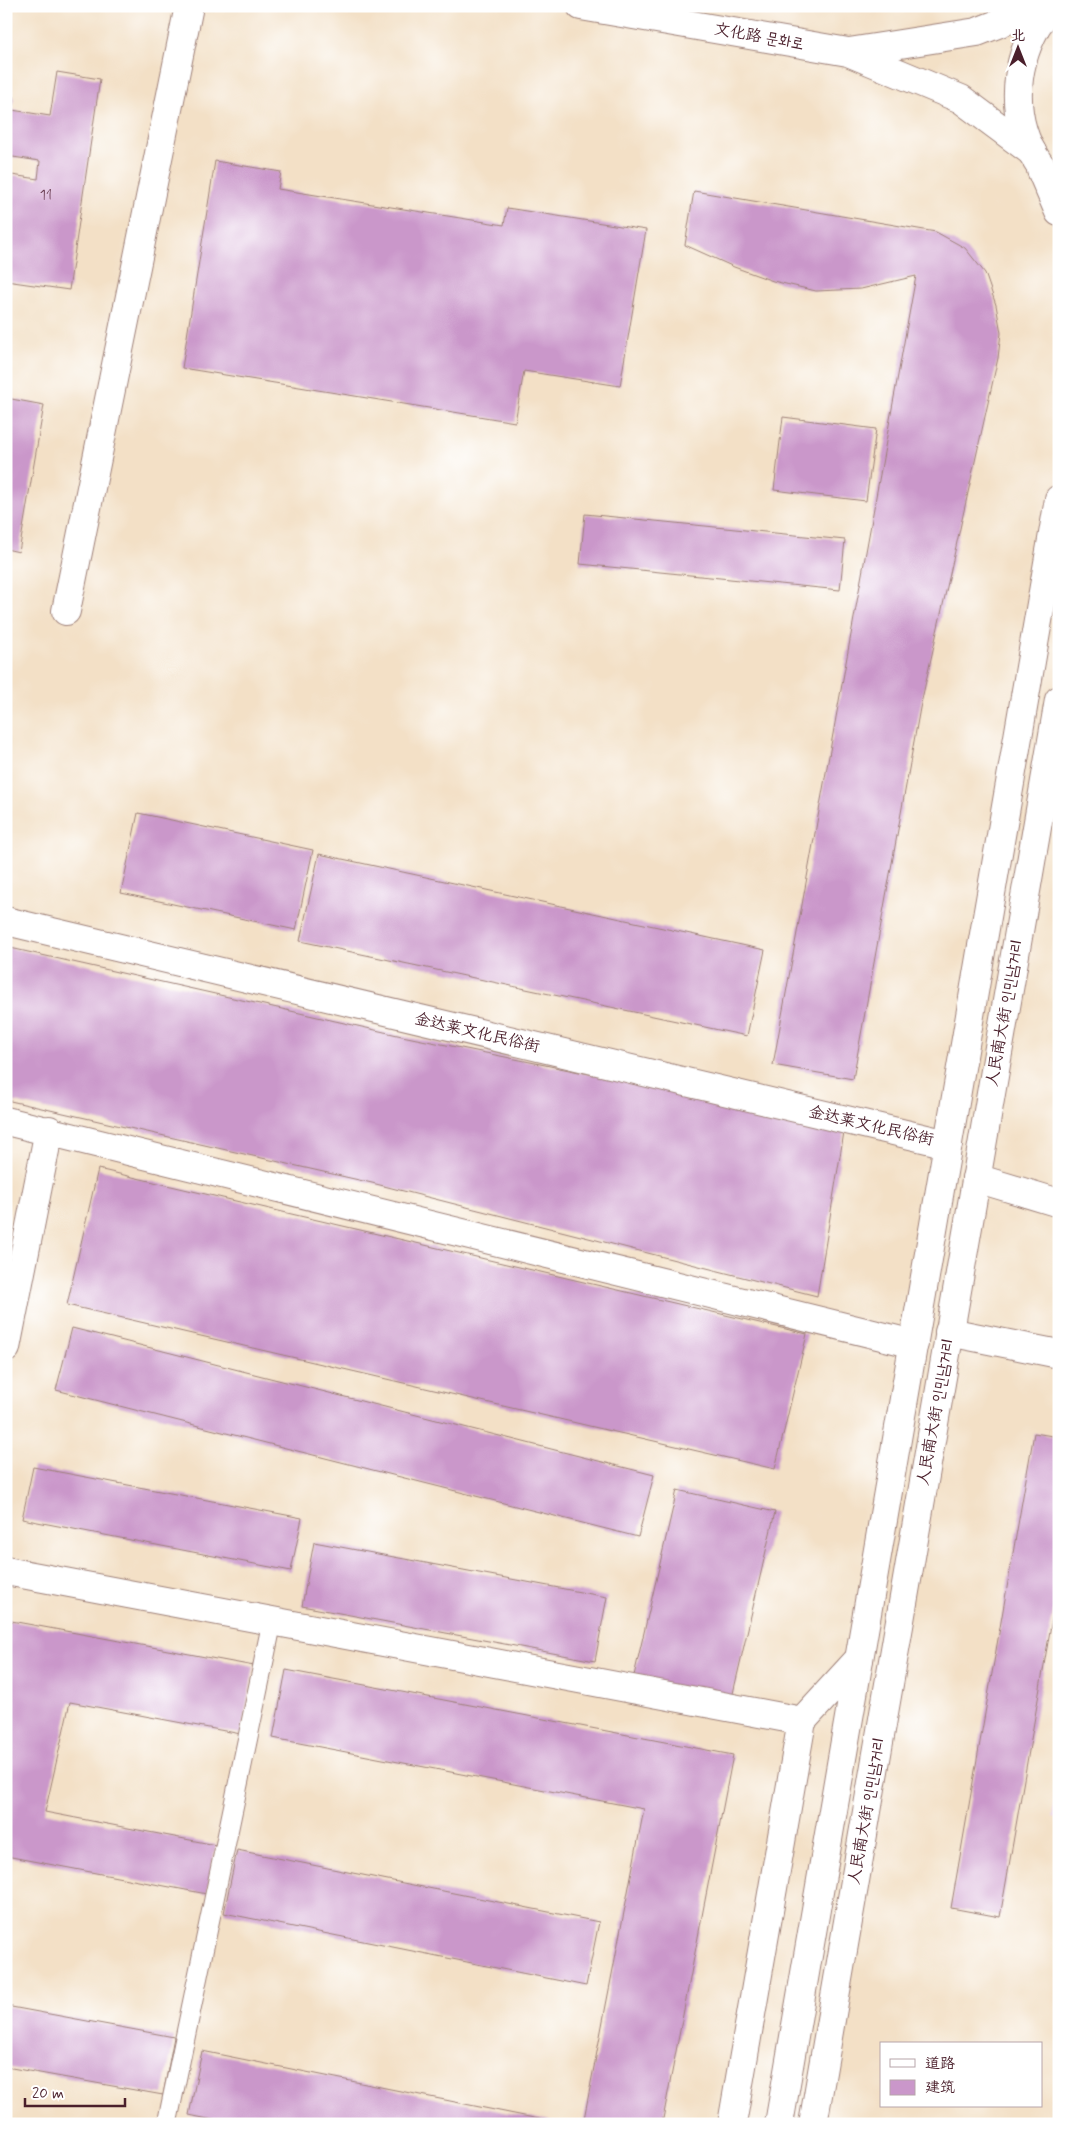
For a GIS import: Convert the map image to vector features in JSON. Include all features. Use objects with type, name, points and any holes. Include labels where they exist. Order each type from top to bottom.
[{"type":"street","points":[[66,610],[189,6]]},
{"type":"street","name":"文化路 문화로","points":[[581,6],[848,52],[961,99],[1035,158]]},
{"type":"street","name":"文化路 문화로","points":[[848,52],[978,32],[1043,6]]},
{"type":"street","points":[[1054,6],[1037,25],[1023,55],[1017,88],[1020,121],[1059,212]]},
{"type":"street","points":[[1035,158],[1059,185]]},
{"type":"street","name":"人民南大街 인민남거리","points":[[779,2124],[1059,499]]},
{"type":"street","name":"人民南大街 인민남거리","points":[[813,2124],[976,1178],[1054,754],[1059,700]]},
{"type":"street","name":"金达莱文化民俗街","points":[[6,921],[948,1144]]},
{"type":"street","points":[[6,1121],[49,1130],[914,1344]]},
{"type":"street","points":[[6,1348],[49,1130]]},
{"type":"street","points":[[976,1178],[1059,1203]]},
{"type":"street","points":[[950,1332],[1059,1354]]},
{"type":"street","points":[[6,1572],[802,1721]]},
{"type":"street","points":[[732,2124],[802,1721],[859,1658]]},
{"type":"lane","points":[[167,2124],[272,1622]]},
{"type":"shaded area","points":[[1059,1779],[1059,1818],[1052,1817]]},
{"type":"building","points":[[57,72],[100,79],[69,290],[6,281],[6,211],[12,175],[38,179],[40,161],[6,156],[6,96],[14,97],[12,110],[50,116]]},
{"type":"building","points":[[215,161],[281,172],[278,189],[504,225],[507,208],[646,230],[620,386],[524,371],[515,422],[182,368]]},
{"type":"building","points":[[694,191],[936,232],[965,248],[985,273],[996,305],[1001,333],[998,358],[920,708],[853,1079],[773,1065],[916,276],[861,289],[816,291],[773,281],[734,267],[685,245]]},
{"type":"building","points":[[6,398],[44,405],[19,552],[6,549]]},
{"type":"building","points":[[783,417],[876,429],[866,501],[774,490]]},
{"type":"building","points":[[585,514],[845,540],[840,590],[580,564]]},
{"type":"building","points":[[138,813],[313,850],[296,930],[121,893]]},
{"type":"building","points":[[319,854],[765,950],[747,1036],[300,941]]},
{"type":"building","points":[[6,947],[402,1036],[845,1126],[817,1296],[372,1183],[6,1100]]},
{"type":"building","points":[[98,1169],[807,1334],[775,1469],[67,1305]]},
{"type":"building","points":[[72,1328],[654,1475],[638,1537],[56,1390]]},
{"type":"building","points":[[1034,1433],[1059,1437],[1059,1579],[1000,1917],[951,1908]]},
{"type":"building","points":[[33,1467],[302,1518],[291,1571],[22,1519]]},
{"type":"building","points":[[677,1490],[775,1512],[731,1702],[633,1680]]},
{"type":"building","points":[[314,1542],[607,1597],[595,1661],[302,1606]]},
{"type":"building","points":[[6,1620],[254,1666],[241,1734],[70,1702],[45,1812],[216,1845],[207,1894],[6,1856]]},
{"type":"building","points":[[286,1670],[733,1755],[662,2124],[583,2124],[644,1809],[273,1738]]},
{"type":"building","points":[[237,1850],[599,1922],[586,1986],[224,1913]]},
{"type":"building","points":[[6,2006],[174,2037],[163,2095],[6,2067]]},
{"type":"building","points":[[202,2051],[559,2124],[233,2124],[189,2115]]}]
